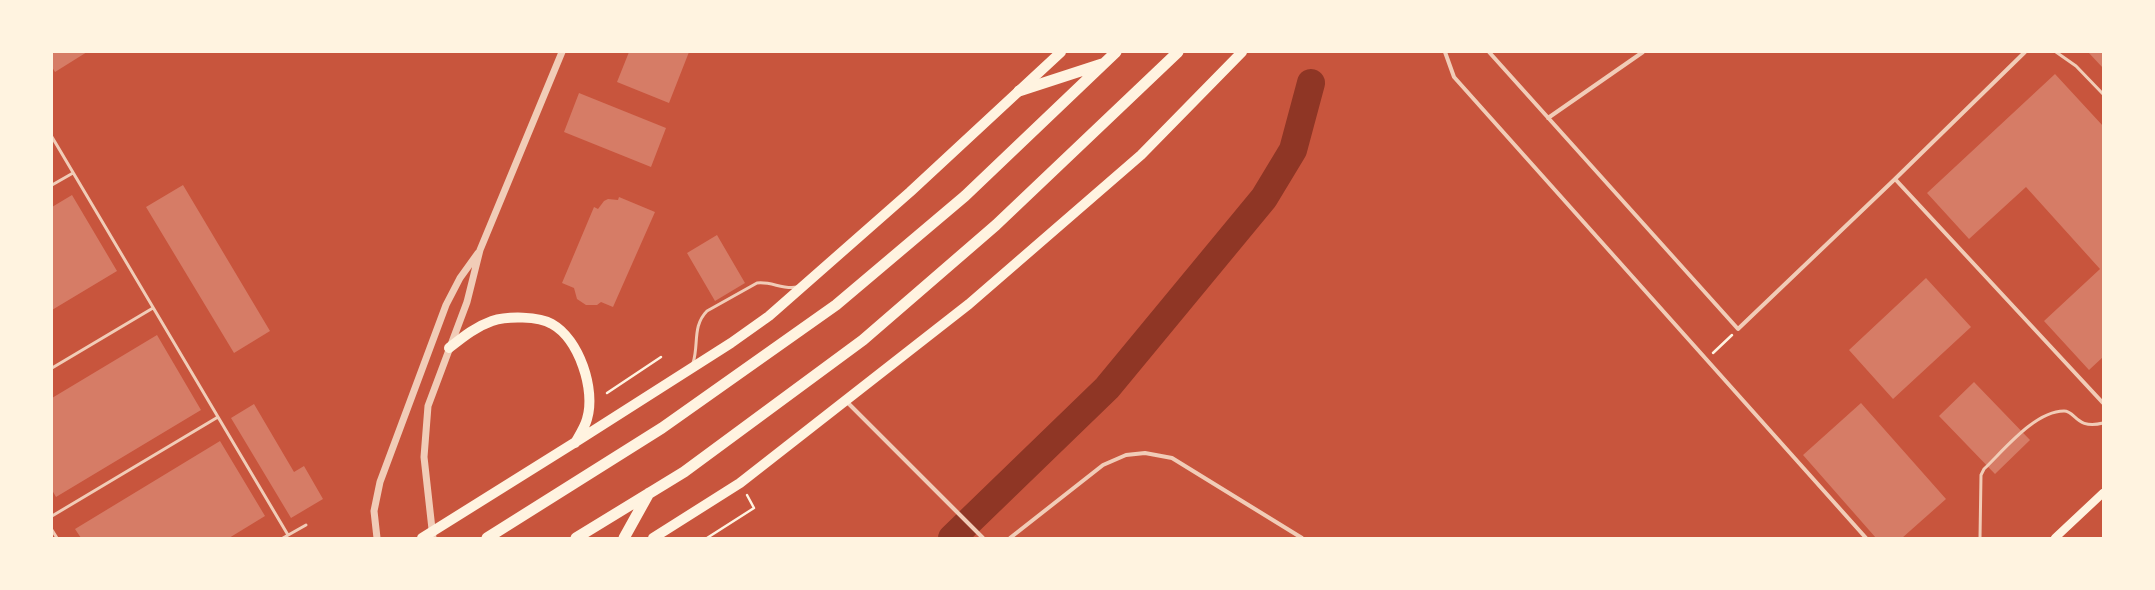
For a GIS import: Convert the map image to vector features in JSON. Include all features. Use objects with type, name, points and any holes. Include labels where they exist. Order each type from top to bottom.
[{"type":"highway","points":[[487,538],[662,428],[836,305],[965,196],[1116,52]]},
{"type":"highway","points":[[576,538],[684,472],[863,340],[996,225],[1178,52]]},
{"type":"highway","points":[[1019,91],[1104,63]]},
{"type":"highway","points":[[624,538],[649,493]]},
{"type":"main road","points":[[422,538],[574,444],[692,368],[769,316],[910,192],[1061,52]]},
{"type":"main road","points":[[653,538],[740,483],[969,304],[1141,155],[1242,52]]},
{"type":"main road","points":[[449,348],[474,328],[494,320],[522,317],[552,323],[570,339],[583,364],[590,391],[588,419],[574,444]]},
{"type":"main road","points":[[2055,538],[2103,493]]},
{"type":"street","points":[[433,538],[424,457],[426,422],[433,390],[467,302],[480,250],[562,52]]},
{"type":"street","points":[[1445,52],[1454,77],[1866,538]]},
{"type":"street","points":[[1489,52],[1738,329],[2025,52]]},
{"type":"street","points":[[1548,118],[1642,52]]},
{"type":"street","points":[[1895,179],[2103,403]]},
{"type":"street","points":[[377,538],[374,511],[380,482],[446,305],[460,278],[480,250]]},
{"type":"street","points":[[845,400],[948,505],[983,538]]},
{"type":"street","points":[[1010,538],[1103,465],[1126,455],[1145,453],[1172,458],[1302,538]]},
{"type":"lane","points":[[2056,52],[2076,66],[2103,94]]},
{"type":"lane","points":[[52,137],[288,535]]},
{"type":"lane","points":[[52,185],[73,173]]},
{"type":"lane","points":[[692,368],[695,357],[696,328],[702,316],[707,311],[757,283],[765,282],[793,288],[804,286]]},
{"type":"lane","points":[[52,368],[153,308]]},
{"type":"lane","points":[[1980,538],[1981,475],[1984,469],[2032,422],[2064,411],[2069,413],[2079,422],[2087,424],[2103,423]]},
{"type":"lane","points":[[52,516],[218,417]]},
{"type":"lane","points":[[283,538],[306,525]]},
{"type":"lane","points":[[52,530],[56,538]]},
{"type":"path","points":[[1707,359],[1738,329]]},
{"type":"path","points":[[607,392],[661,357]]},
{"type":"path","points":[[707,538],[754,508],[747,495]]},
{"type":"building","points":[[52,52],[87,52],[55,72],[52,67]]},
{"type":"building","points":[[629,52],[689,52],[669,103],[617,82]]},
{"type":"building","points":[[2088,52],[2103,52],[2103,68]]},
{"type":"building","points":[[2055,74],[2103,126],[2103,357],[2089,370],[2044,321],[2100,269],[2026,187],[1969,239],[1927,193]]},
{"type":"building","points":[[579,93],[666,128],[651,167],[564,132]]},
{"type":"building","points":[[183,185],[270,331],[234,353],[146,207]]},
{"type":"building","points":[[72,195],[117,271],[52,310],[52,207]]},
{"type":"building","points":[[619,197],[655,212],[613,307],[601,302],[597,305],[586,305],[577,299],[574,288],[562,283],[594,207],[598,209],[604,201],[608,199],[618,200]]},
{"type":"building","points":[[717,235],[745,283],[715,301],[687,253]]},
{"type":"building","points":[[1926,278],[1971,327],[1893,399],[1849,350]]},
{"type":"building","points":[[157,335],[201,410],[56,497],[52,490],[52,398]]},
{"type":"building","points":[[1974,382],[2030,440],[1995,474],[1939,416]]},
{"type":"building","points":[[1861,403],[1946,499],[1902,538],[1876,538],[1803,455]]},
{"type":"building","points":[[254,404],[294,472],[304,466],[323,499],[291,518],[231,418]]},
{"type":"building","points":[[220,441],[265,516],[229,538],[81,538],[75,529]]},
{"type":"waterway","points":[[952,538],[1107,388],[1264,198],[1293,150],[1311,83]]}]
